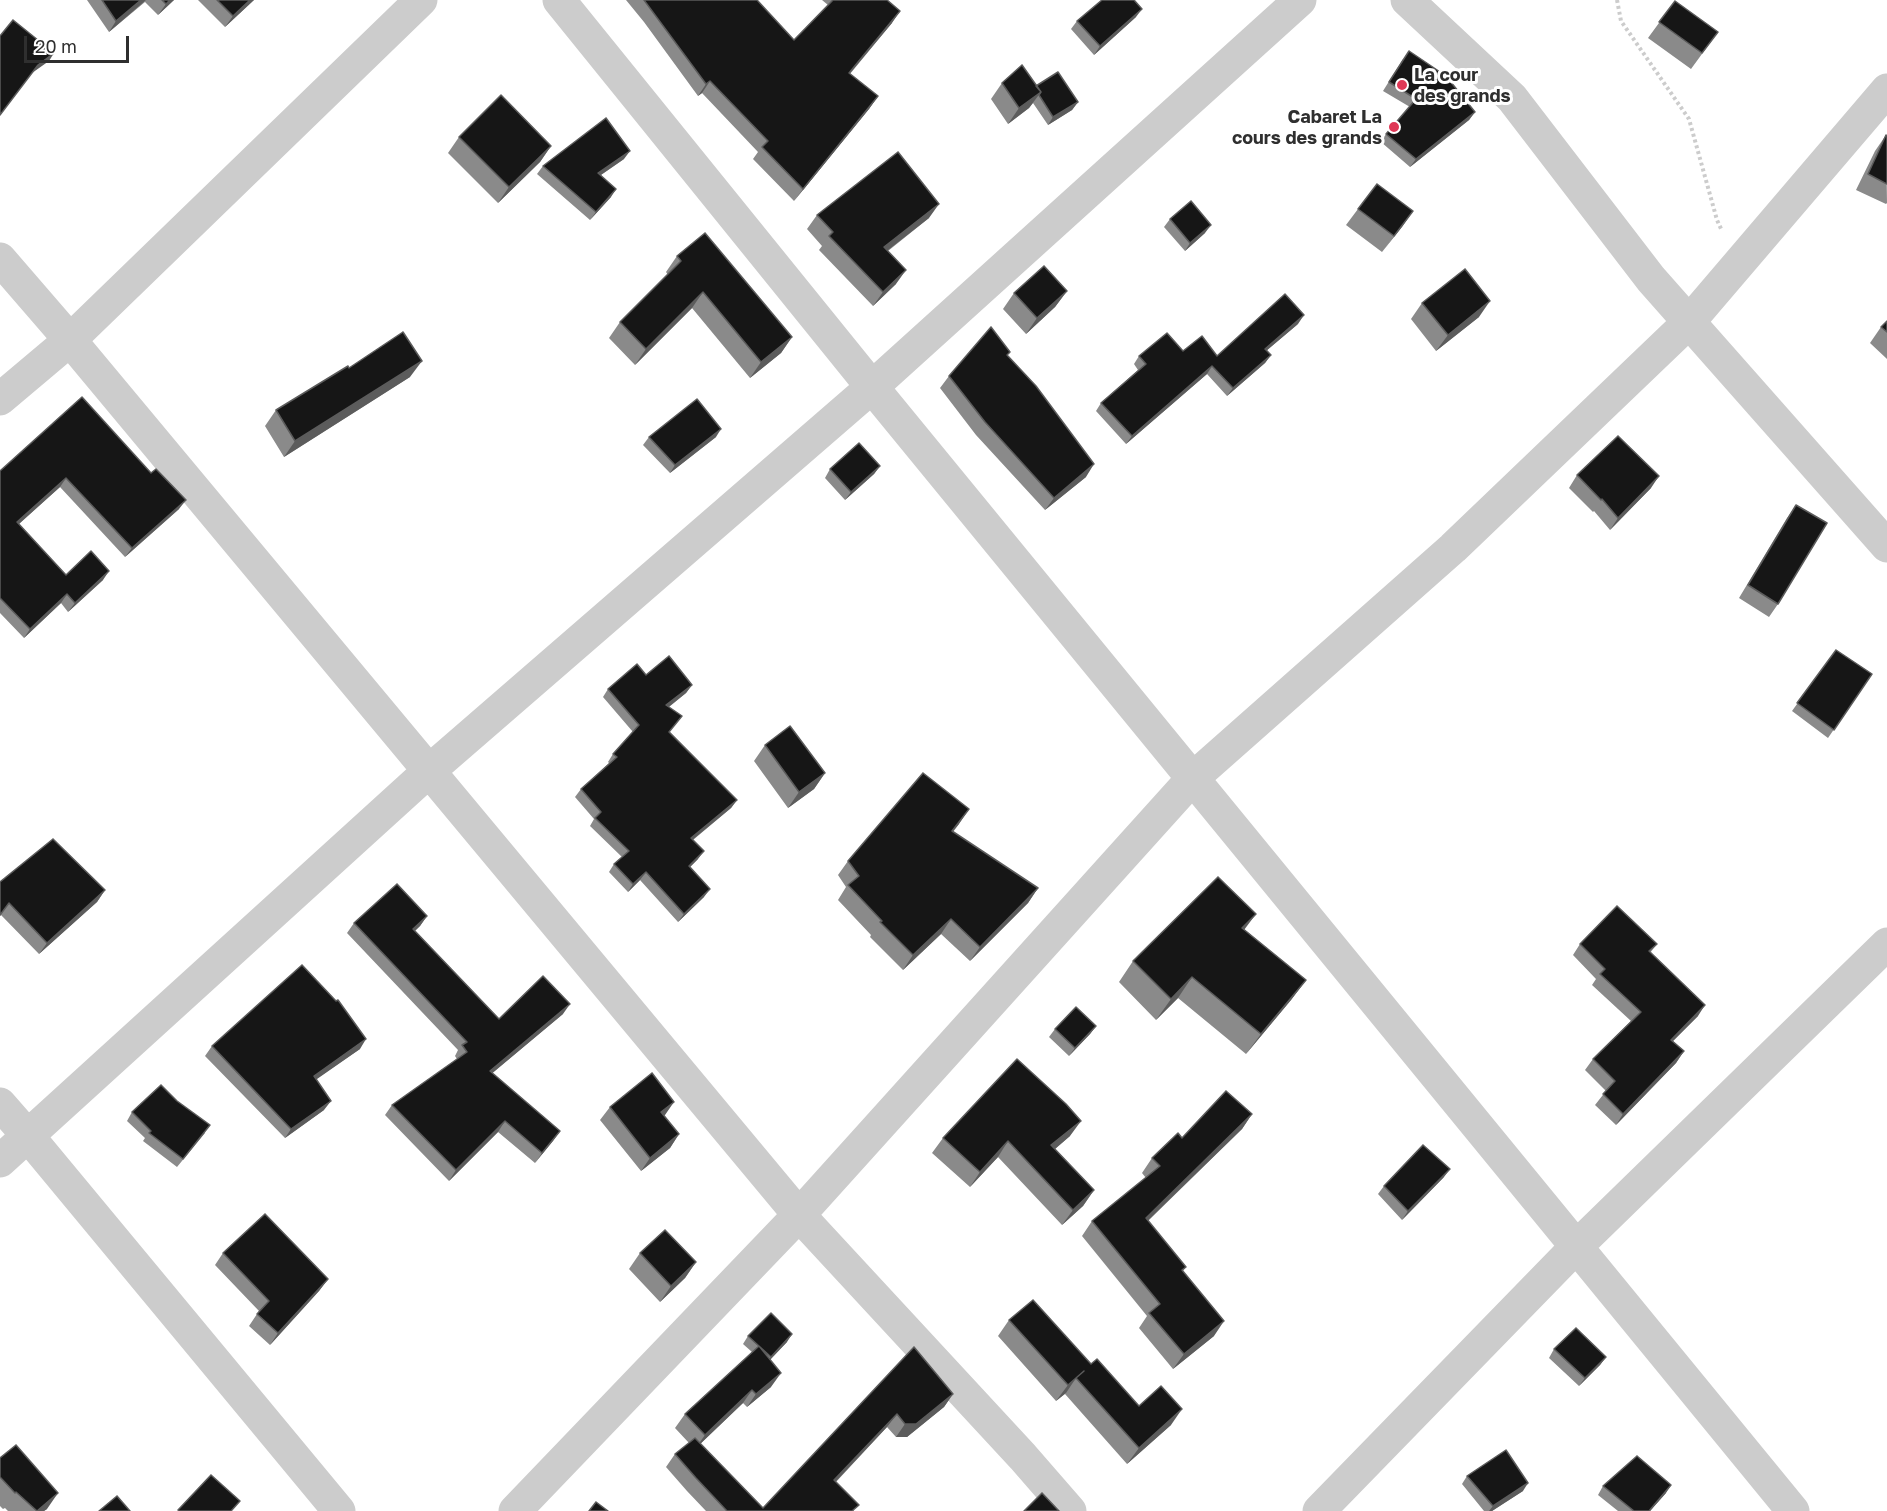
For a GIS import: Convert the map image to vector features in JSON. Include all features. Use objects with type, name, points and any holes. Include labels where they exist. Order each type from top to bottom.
[{"type":"street","points":[[0,399],[70,340],[421,0]]},
{"type":"street","points":[[559,0],[872,387],[1793,1511]]},
{"type":"street","points":[[0,1161],[429,771],[872,387],[1300,0]]},
{"type":"street","points":[[1407,0],[1512,98],[1651,279],[1887,546]]},
{"type":"street","points":[[515,1511],[799,1215],[1193,778],[1453,548],[1688,322],[1887,90]]},
{"type":"street","points":[[0,259],[799,1215],[1070,1511]]},
{"type":"street","points":[[1319,1511],[1576,1247],[1887,944]]},
{"type":"street","points":[[0,1104],[339,1511]]},
{"type":"path","points":[[1617,0],[1622,21],[1689,119],[1717,220],[1737,265]]},
{"type":"building","points":[[102,0],[141,0],[116,21]]},
{"type":"building","points":[[217,0],[250,0],[233,16]]},
{"type":"building","points":[[644,0],[757,0],[794,40],[833,0],[887,0],[900,11],[849,73],[878,96],[803,189],[762,147],[768,141],[710,81],[706,84]]},
{"type":"building","points":[[1102,0],[1134,0],[1142,9],[1100,46],[1077,21]]},
{"type":"building","points":[[1675,1],[1718,32],[1702,53],[1659,22]]},
{"type":"building","points":[[13,20],[54,53],[38,65],[0,115],[0,36]]},
{"type":"building","points":[[1409,51],[1446,76],[1475,112],[1416,159],[1386,134],[1416,99],[1389,82]]},
{"type":"building","points":[[1022,65],[1041,92],[1019,108],[1002,83]]},
{"type":"building","points":[[1058,72],[1078,102],[1053,117],[1036,86]]},
{"type":"building","points":[[501,95],[551,146],[509,187],[459,137]]},
{"type":"building","points":[[606,118],[630,151],[598,173],[616,189],[596,212],[543,166]]},
{"type":"building","points":[[1887,136],[1887,184],[1868,174]]},
{"type":"building","points":[[898,152],[939,204],[884,247],[906,270],[883,292],[829,236],[833,232],[817,215]]},
{"type":"building","points":[[1377,184],[1413,211],[1394,236],[1358,209]]},
{"type":"building","points":[[1191,201],[1211,225],[1190,243],[1170,219]]},
{"type":"building","points":[[705,233],[792,337],[761,362],[703,292],[646,349],[620,322],[681,261],[677,256]]},
{"type":"building","points":[[1044,266],[1067,291],[1037,318],[1014,293]]},
{"type":"building","points":[[1465,269],[1490,301],[1448,335],[1422,303]]},
{"type":"building","points":[[1285,294],[1304,315],[1265,349],[1271,355],[1233,388],[1212,366],[1132,436],[1101,403],[1146,364],[1139,356],[1167,333],[1183,351],[1202,336],[1217,356]]},
{"type":"building","points":[[1887,321],[1887,332],[1881,327]]},
{"type":"building","points":[[991,327],[1010,352],[1007,355],[1036,386],[1094,464],[1054,498],[985,422],[949,376]]},
{"type":"building","points":[[403,332],[422,361],[295,441],[276,410],[348,366],[349,368]]},
{"type":"building","points":[[82,397],[151,473],[156,469],[186,500],[132,548],[66,478],[17,522],[66,575],[91,551],[109,571],[75,603],[67,594],[30,629],[0,598],[0,471]]},
{"type":"building","points":[[697,399],[721,429],[675,465],[649,437]]},
{"type":"building","points":[[1618,436],[1659,476],[1618,518],[1577,475]]},
{"type":"building","points":[[859,443],[880,466],[851,492],[830,469]]},
{"type":"building","points":[[1796,505],[1827,523],[1778,604],[1748,585]]},
{"type":"building","points":[[1836,650],[1872,674],[1834,730],[1797,703]]},
{"type":"building","points":[[669,656],[692,685],[666,705],[682,716],[669,732],[737,800],[691,838],[704,851],[689,866],[710,889],[684,914],[646,872],[633,884],[614,864],[629,851],[595,818],[601,812],[581,789],[617,757],[613,754],[639,725],[608,689],[637,664],[646,675]]},
{"type":"building","points":[[790,726],[825,773],[799,792],[765,745]]},
{"type":"building","points":[[923,773],[969,809],[952,831],[1038,888],[980,947],[951,919],[913,955],[848,885],[859,876],[848,861]]},
{"type":"building","points":[[53,839],[105,890],[47,943],[9,903],[0,915],[0,882]]},
{"type":"building","points":[[1218,877],[1256,914],[1242,928],[1306,980],[1261,1034],[1192,977],[1171,999],[1133,961]]},
{"type":"building","points":[[397,884],[427,916],[413,929],[499,1019],[543,976],[570,1004],[490,1071],[560,1131],[542,1153],[505,1121],[456,1170],[392,1105],[467,1052],[462,1045],[467,1042],[354,923]]},
{"type":"building","points":[[1617,906],[1657,944],[1649,951],[1705,1005],[1671,1040],[1684,1051],[1623,1114],[1603,1094],[1615,1081],[1593,1059],[1641,1012],[1600,974],[1605,969],[1580,944]]},
{"type":"building","points":[[302,965],[336,1001],[338,1000],[366,1039],[314,1076],[331,1101],[291,1129],[212,1046]]},
{"type":"building","points":[[1076,1007],[1096,1026],[1075,1048],[1055,1029]]},
{"type":"building","points":[[1017,1059],[1081,1121],[1051,1145],[1094,1190],[1073,1210],[1008,1141],[980,1172],[943,1138]]},
{"type":"building","points":[[652,1073],[674,1102],[661,1112],[679,1134],[650,1158],[610,1107]]},
{"type":"building","points":[[161,1085],[177,1101],[210,1125],[183,1159],[149,1133],[151,1131],[132,1112]]},
{"type":"building","points":[[1226,1091],[1252,1114],[1146,1218],[1186,1267],[1182,1270],[1224,1321],[1184,1354],[1149,1313],[1160,1304],[1092,1221],[1160,1166],[1152,1158],[1178,1133],[1182,1138]]},
{"type":"building","points":[[1423,1145],[1450,1169],[1408,1211],[1384,1186]]},
{"type":"building","points":[[265,1214],[328,1279],[278,1333],[257,1314],[269,1301],[223,1253]]},
{"type":"building","points":[[665,1230],[696,1262],[671,1286],[640,1253]]},
{"type":"building","points":[[1033,1300],[1091,1364],[1097,1359],[1139,1406],[1161,1386],[1182,1409],[1139,1448],[1076,1378],[1068,1385],[1009,1320]]},
{"type":"building","points":[[771,1313],[792,1334],[771,1357],[748,1336]]},
{"type":"building","points":[[1576,1328],[1606,1357],[1585,1378],[1554,1349]]},
{"type":"building","points":[[759,1346],[781,1373],[756,1394],[752,1390],[705,1435],[685,1414]]},
{"type":"building","points":[[914,1347],[953,1394],[916,1424],[905,1424],[897,1414],[834,1480],[859,1505],[852,1511],[727,1511],[675,1454],[695,1438],[763,1508]]},
{"type":"building","points":[[16,1445],[58,1493],[37,1511],[0,1477],[0,1458]]},
{"type":"building","points":[[1506,1450],[1528,1483],[1493,1506],[1467,1476]]},
{"type":"building","points":[[1637,1456],[1671,1485],[1649,1511],[1634,1511],[1603,1486]]},
{"type":"building","points":[[211,1475],[240,1501],[231,1511],[179,1511],[178,1510]]},
{"type":"building","points":[[1042,1493],[1059,1511],[1024,1511]]},
{"type":"building","points":[[117,1496],[130,1511],[99,1511]]},
{"type":"building","points":[[596,1502],[608,1511],[589,1511]]},
{"type":"place","name":"La cour des grands","points":[[1402,85]]},
{"type":"place","name":"Cabaret La cours des grands","points":[[1394,127]]}]
